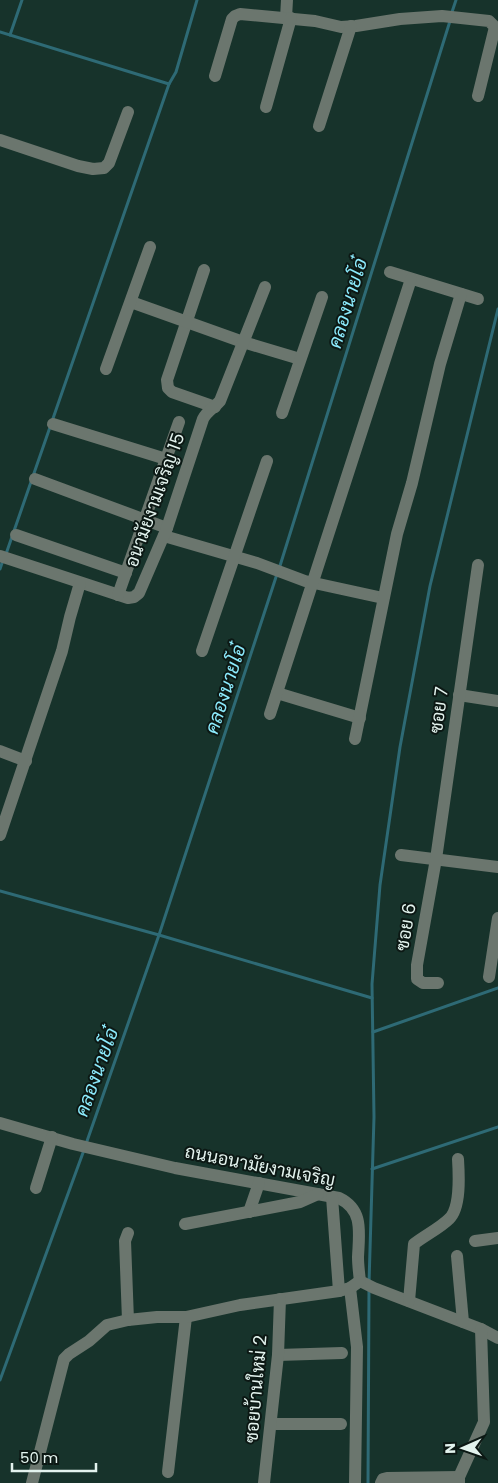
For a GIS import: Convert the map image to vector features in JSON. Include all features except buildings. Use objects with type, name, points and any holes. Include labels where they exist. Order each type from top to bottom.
[{"type":"street","points":[[266,107],[288,18],[287,0]]},
{"type":"street","points":[[215,76],[232,19],[240,14],[314,21],[341,27],[400,19],[442,16],[489,21],[495,27],[495,34],[478,96]]},
{"type":"street","points":[[319,126],[352,26]]},
{"type":"street","points":[[0,140],[78,166],[93,170],[104,168],[109,162],[128,112]]},
{"type":"street","points":[[106,369],[150,247]]},
{"type":"street","points":[[204,270],[167,380],[168,388],[172,392],[215,407]]},
{"type":"street","points":[[390,272],[478,299]]},
{"type":"street","points":[[270,714],[411,279]]},
{"type":"street","name":"อนามัยงามเจริญ 15","points":[[0,556],[118,595],[134,597],[139,593],[166,532],[203,419],[207,411],[215,407],[220,401],[265,287]]},
{"type":"street","points":[[355,739],[397,534],[412,483],[440,364],[462,294]]},
{"type":"street","points":[[282,413],[322,297]]},
{"type":"street","points":[[131,302],[243,342],[300,359]]},
{"type":"street","points":[[118,595],[179,422]]},
{"type":"street","points":[[53,424],[166,459]]},
{"type":"street","points":[[202,651],[268,461]]},
{"type":"street","points":[[36,479],[144,519],[166,532],[234,556],[313,582],[384,598]]},
{"type":"street","points":[[16,535],[126,572]]},
{"type":"street","name":"ซอย 7","points":[[436,859],[478,565]]},
{"type":"street","points":[[0,835],[62,651],[80,583]]},
{"type":"street","points":[[277,693],[360,718]]},
{"type":"street","points":[[459,695],[498,701]]},
{"type":"street","points":[[0,751],[26,761]]},
{"type":"street","points":[[401,855],[498,866]]},
{"type":"street","name":"ซอย 6","points":[[436,859],[417,979],[423,983],[438,983]]},
{"type":"street","points":[[489,977],[498,918]]},
{"type":"street","name":"ถนนอนามัยงามเจริญ","points":[[0,1123],[73,1144],[175,1168],[318,1194],[349,1203],[359,1223],[358,1259],[361,1281]]},
{"type":"street","points":[[36,1188],[52,1137]]},
{"type":"street","points":[[409,1301],[414,1244],[447,1221],[455,1210],[459,1178],[458,1159]]},
{"type":"street","points":[[249,1212],[259,1183]]},
{"type":"street","points":[[185,1224],[300,1202],[318,1194]]},
{"type":"street","points":[[332,1197],[344,1289],[357,1347],[355,1483]]},
{"type":"street","points":[[128,1233],[126,1241],[128,1320]]},
{"type":"street","points":[[475,1241],[498,1238]]},
{"type":"street","points":[[457,1256],[463,1322]]},
{"type":"street","points":[[32,1483],[64,1359],[107,1325],[128,1320],[157,1317],[186,1317],[344,1289],[361,1281],[374,1288],[481,1329],[498,1338]]},
{"type":"street","name":"ซอยบ้านใหม่ 2","points":[[264,1483],[278,1355],[280,1299]]},
{"type":"street","points":[[168,1472],[186,1317]]},
{"type":"street","points":[[381,1483],[387,1478],[459,1480],[484,1422],[481,1329]]},
{"type":"street","points":[[278,1355],[342,1353]]},
{"type":"street","points":[[271,1424],[341,1424]]},
{"type":"waterway","points":[[10,35],[22,0]]},
{"type":"waterway","points":[[0,32],[169,84],[176,72],[197,0]]},
{"type":"waterway","name":"คลองนายโอ๋","points":[[451,15],[456,0]]},
{"type":"waterway","name":"คลองนายโอ๋","points":[[279,569],[450,21]]},
{"type":"waterway","points":[[6,554],[169,84]]},
{"type":"waterway","points":[[369,1283],[374,1117],[372,984],[380,885],[400,747],[430,586],[498,309]]},
{"type":"waterway","points":[[0,569],[3,560]]},
{"type":"waterway","name":"คลองนายโอ๋","points":[[86,1144],[159,935],[277,574]]},
{"type":"waterway","points":[[0,891],[159,935],[372,998]]},
{"type":"waterway","points":[[373,1032],[498,988]]},
{"type":"waterway","points":[[372,1169],[498,1127]]},
{"type":"waterway","name":"คลองนายโอ๋","points":[[0,1380],[84,1150]]},
{"type":"waterway","points":[[368,1483],[369,1289]]}]
